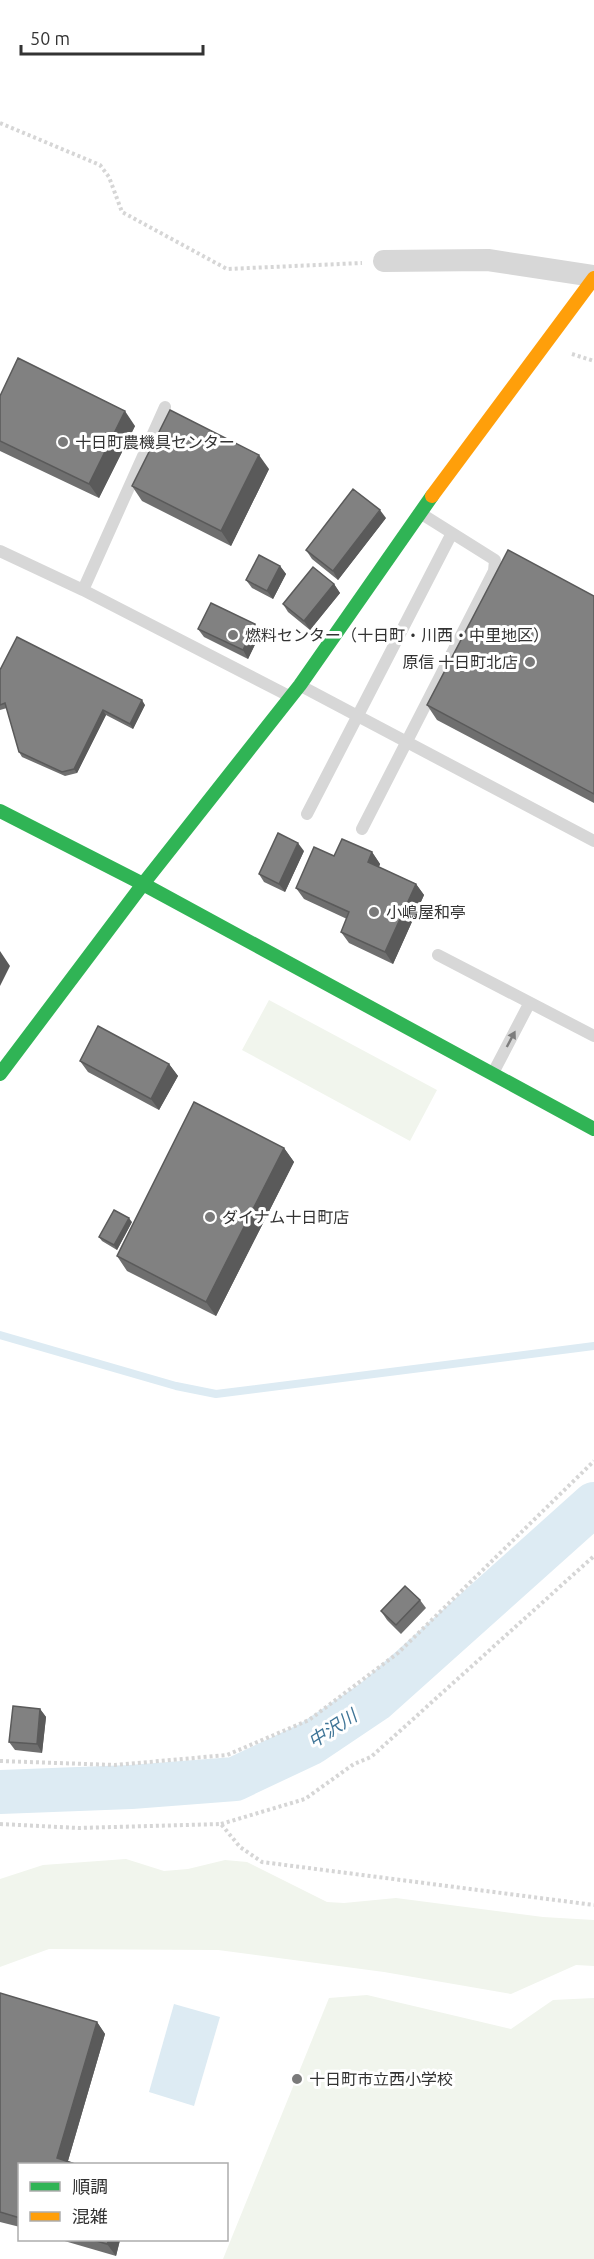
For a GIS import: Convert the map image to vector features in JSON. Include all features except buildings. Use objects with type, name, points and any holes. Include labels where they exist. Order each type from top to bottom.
[{"type":"street","points":[[0,1074],[143,884],[300,685],[420,512],[594,277],[488,260],[384,261]]},
{"type":"street","points":[[0,811],[143,884],[594,1129]]},
{"type":"lane","points":[[83,590],[165,407]]},
{"type":"lane","points":[[362,829],[494,571],[495,560],[420,512]]},
{"type":"lane","points":[[308,814],[452,533]]},
{"type":"lane","points":[[0,551],[83,590],[290,697]]},
{"type":"lane","points":[[300,685],[594,841]]},
{"type":"lane","points":[[438,955],[594,1036]]},
{"type":"lane","points":[[492,1074],[529,1004]]},
{"type":"path","points":[[0,123],[100,165],[109,177],[122,212],[227,269],[384,261]]},
{"type":"path","points":[[0,1761],[115,1765],[227,1755],[309,1720],[398,1653],[594,1461]]},
{"type":"path","points":[[0,1824],[79,1828],[221,1824],[304,1799],[354,1764],[371,1757],[594,1556]]},
{"type":"path","points":[[221,1824],[240,1847],[262,1862],[594,1905]]},
{"type":"shaded area","points":[[269,1000],[437,1090],[410,1141],[242,1050]]},
{"type":"shaded area","points":[[126,1859],[164,1871],[188,1869],[225,1860],[247,1862],[327,1902],[344,1903],[396,1898],[543,1917],[594,1920],[594,1966],[576,1965],[511,1994],[384,1972],[218,1950],[49,1949],[0,1967],[0,1879],[43,1865]]},
{"type":"shaded area","points":[[367,1995],[511,2029],[553,2000],[594,1998],[594,2259],[223,2259],[329,1998]]},
{"type":"shaded area","points":[[174,2004],[220,2017],[194,2106],[149,2092]]},
{"type":"waterway","points":[[0,1335],[176,1386],[216,1394],[594,1346]]},
{"type":"waterway","name":"中沢川","points":[[0,1792],[131,1787],[235,1779],[311,1743],[375,1700],[594,1504]]},
{"type":"traffic: fast","points":[[0,1074],[143,884],[300,685],[432,496]]},
{"type":"traffic: fast","points":[[0,811],[143,884],[594,1129]]},
{"type":"traffic: slow","points":[[432,496],[594,278]]},
{"type":"place","name":"十日町農機具センター","points":[[63,442]]},
{"type":"place","name":"燃料センター（十日町・川西・中里地区）","points":[[233,635]]},
{"type":"place","name":"原信 十日町北店","points":[[530,662]]},
{"type":"place","name":"小嶋屋和亭","points":[[374,912]]},
{"type":"place","name":"ダイナム十日町店","points":[[210,1217]]},
{"type":"place","name":"十日町市立西小学校","points":[[297,2079]]}]
